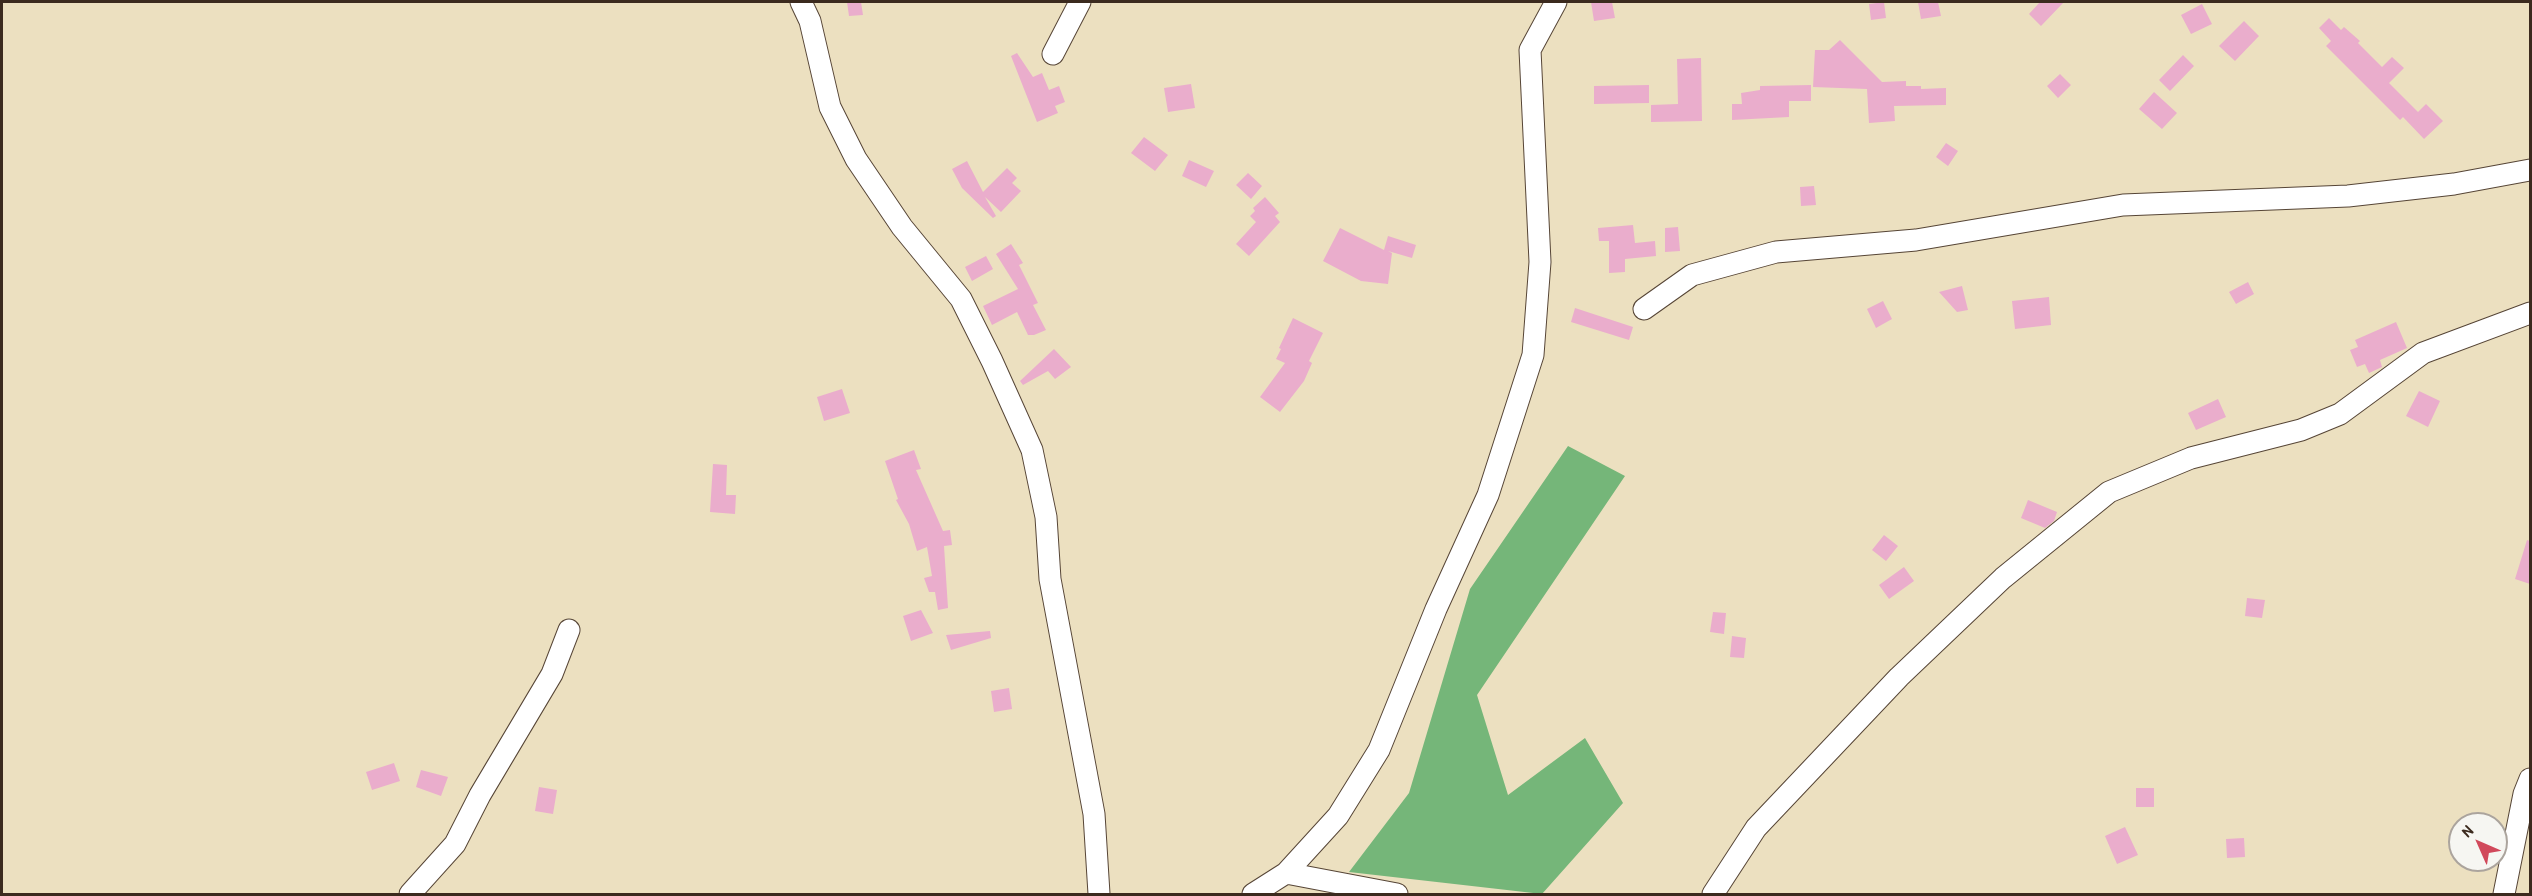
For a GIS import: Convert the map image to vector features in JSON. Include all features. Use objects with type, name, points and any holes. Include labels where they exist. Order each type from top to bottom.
[{"type":"street","points":[[801,2],[810,21],[830,107],[856,159],[902,227],[960,298],[992,361],[1032,450],[1047,517],[1050,579],[1094,814],[1099,894]]},
{"type":"street","points":[[1053,54],[1080,2]]},
{"type":"street","points":[[1253,894],[1286,873],[1338,816],[1379,750],[1436,609],[1488,495],[1533,355],[1540,262],[1530,50],[1556,2]]},
{"type":"street","points":[[1644,309],[1692,274],[1776,252],[1916,240],[2124,205],[2348,196],[2454,184],[2530,170]]},
{"type":"street","points":[[1713,894],[1756,828],[1899,677],[2003,578],[2109,492],[2191,458],[2301,430],[2340,414],[2423,353],[2530,313]]},
{"type":"street","points":[[410,894],[455,844],[480,795],[552,674],[569,630]]},
{"type":"street","points":[[2504,894],[2528,787]]},
{"type":"street","points":[[1286,873],[1397,894]]},
{"type":"green space","points":[[1568,446],[1625,476],[1477,695],[1508,795],[1585,738],[1623,803],[1542,894],[1349,872],[1409,793],[1470,589]]},
{"type":"building","points":[[847,2],[861,2],[863,15],[849,16]]},
{"type":"building","points":[[1591,2],[1612,2],[1615,18],[1594,21]]},
{"type":"building","points":[[1884,2],[1886,18],[1871,20],[1869,4]]},
{"type":"building","points":[[1918,2],[1938,2],[1941,16],[1921,19]]},
{"type":"building","points":[[2040,2],[2064,2],[2041,26],[2029,14]]},
{"type":"building","points":[[2202,4],[2212,24],[2191,34],[2181,15]]},
{"type":"building","points":[[2329,18],[2341,30],[2344,27],[2360,41],[2358,43],[2382,67],[2392,57],[2404,68],[2389,83],[2418,112],[2426,104],[2443,121],[2424,139],[2403,117],[2400,120],[2326,46],[2331,41],[2319,28]]},
{"type":"building","points":[[2244,21],[2259,36],[2235,61],[2219,46]]},
{"type":"building","points":[[1840,40],[1882,82],[1906,81],[1906,86],[1921,86],[1921,89],[1946,88],[1946,105],[1894,106],[1895,121],[1869,123],[1867,89],[1813,87],[1815,50],[1829,50]]},
{"type":"building","points":[[1017,53],[1033,77],[1042,73],[1049,90],[1059,86],[1065,102],[1055,106],[1058,113],[1037,122],[1011,56]]},
{"type":"building","points":[[2183,55],[2194,66],[2170,91],[2159,80]]},
{"type":"building","points":[[1701,58],[1702,121],[1651,122],[1651,105],[1678,104],[1677,59]]},
{"type":"building","points":[[2060,74],[2071,85],[2058,98],[2047,86]]},
{"type":"building","points":[[1191,84],[1195,108],[1168,112],[1164,88]]},
{"type":"building","points":[[1649,85],[1649,103],[1594,104],[1594,86]]},
{"type":"building","points":[[1811,85],[1811,101],[1789,101],[1789,117],[1732,120],[1732,104],[1742,104],[1741,93],[1760,90],[1760,86]]},
{"type":"building","points":[[2154,92],[2177,113],[2162,129],[2139,109]]},
{"type":"building","points":[[1144,137],[1168,155],[1155,171],[1131,153]]},
{"type":"building","points":[[1946,143],[1958,151],[1948,166],[1936,157]]},
{"type":"building","points":[[1189,160],[1214,171],[1206,187],[1182,176]]},
{"type":"building","points":[[967,161],[983,192],[1007,168],[1017,178],[1012,183],[1021,191],[1001,212],[985,197],[996,216],[993,218],[962,188],[952,169]]},
{"type":"building","points":[[1248,173],[1262,186],[1251,199],[1236,185]]},
{"type":"building","points":[[1814,186],[1816,205],[1801,206],[1800,187]]},
{"type":"building","points":[[1265,197],[1279,213],[1275,216],[1280,222],[1249,256],[1236,244],[1256,222],[1250,216],[1255,211],[1253,208]]},
{"type":"building","points":[[1633,225],[1635,243],[1655,241],[1656,256],[1625,259],[1625,272],[1609,273],[1609,241],[1599,241],[1598,228]]},
{"type":"building","points":[[1678,227],[1680,251],[1665,252],[1665,228]]},
{"type":"building","points":[[1340,228],[1384,250],[1388,236],[1416,245],[1412,258],[1388,251],[1392,253],[1388,284],[1361,281],[1323,261]]},
{"type":"building","points":[[1011,244],[1023,263],[1019,265],[1038,303],[1033,305],[1046,330],[1034,335],[1028,335],[1017,312],[992,325],[983,306],[1018,289],[996,254]]},
{"type":"building","points":[[986,256],[993,269],[972,281],[965,267]]},
{"type":"building","points":[[2248,282],[2254,294],[2236,304],[2229,292]]},
{"type":"building","points":[[1962,286],[1968,310],[1957,312],[1939,292]]},
{"type":"building","points":[[2049,297],[2051,325],[2015,329],[2012,301]]},
{"type":"building","points":[[1883,301],[1892,319],[1876,328],[1867,309]]},
{"type":"building","points":[[1575,308],[1633,327],[1629,340],[1571,322]]},
{"type":"building","points":[[1293,318],[1323,333],[1309,361],[1312,363],[1304,381],[1280,412],[1260,397],[1285,363],[1276,359]]},
{"type":"building","points":[[2396,322],[2407,348],[2380,360],[2382,367],[2369,373],[2365,364],[2357,367],[2350,350],[2358,347],[2355,340]]},
{"type":"building","points":[[1054,349],[1071,367],[1055,379],[1048,371],[1023,385],[1020,381]]},
{"type":"building","points":[[842,389],[850,413],[824,421],[817,397]]},
{"type":"building","points":[[2419,391],[2440,401],[2428,427],[2406,416]]},
{"type":"building","points":[[2218,399],[2226,417],[2196,430],[2188,413]]},
{"type":"building","points":[[914,450],[921,469],[916,470],[943,531],[950,530],[952,545],[944,546],[948,608],[938,610],[935,592],[929,592],[924,578],[932,576],[927,547],[917,551],[909,524],[896,500],[898,499],[885,461]]},
{"type":"building","points":[[713,464],[727,465],[726,495],[736,495],[735,514],[710,512]]},
{"type":"building","points":[[2028,500],[2057,512],[2054,521],[2045,528],[2021,518]]},
{"type":"building","points":[[1884,535],[1898,546],[1886,561],[1872,550]]},
{"type":"building","points":[[2527,540],[2530,541],[2530,584],[2515,579]]},
{"type":"building","points":[[1904,567],[1914,581],[1889,599],[1879,585]]},
{"type":"building","points":[[2247,598],[2265,600],[2262,618],[2245,616]]},
{"type":"building","points":[[921,610],[933,633],[911,641],[903,616]]},
{"type":"building","points":[[1713,612],[1726,613],[1724,634],[1710,632]]},
{"type":"building","points":[[990,631],[991,638],[951,650],[946,635]]},
{"type":"building","points":[[1732,636],[1746,638],[1744,658],[1730,657]]},
{"type":"building","points":[[1009,688],[1012,709],[994,712],[991,691]]},
{"type":"building","points":[[394,763],[400,781],[372,790],[366,772]]},
{"type":"building","points":[[421,770],[448,777],[441,796],[416,787]]},
{"type":"building","points":[[539,787],[557,790],[553,814],[535,811]]},
{"type":"building","points":[[2136,788],[2154,788],[2154,807],[2136,807]]},
{"type":"building","points":[[2125,827],[2138,855],[2117,864],[2105,836]]},
{"type":"building","points":[[2244,838],[2245,857],[2227,858],[2226,839]]}]
